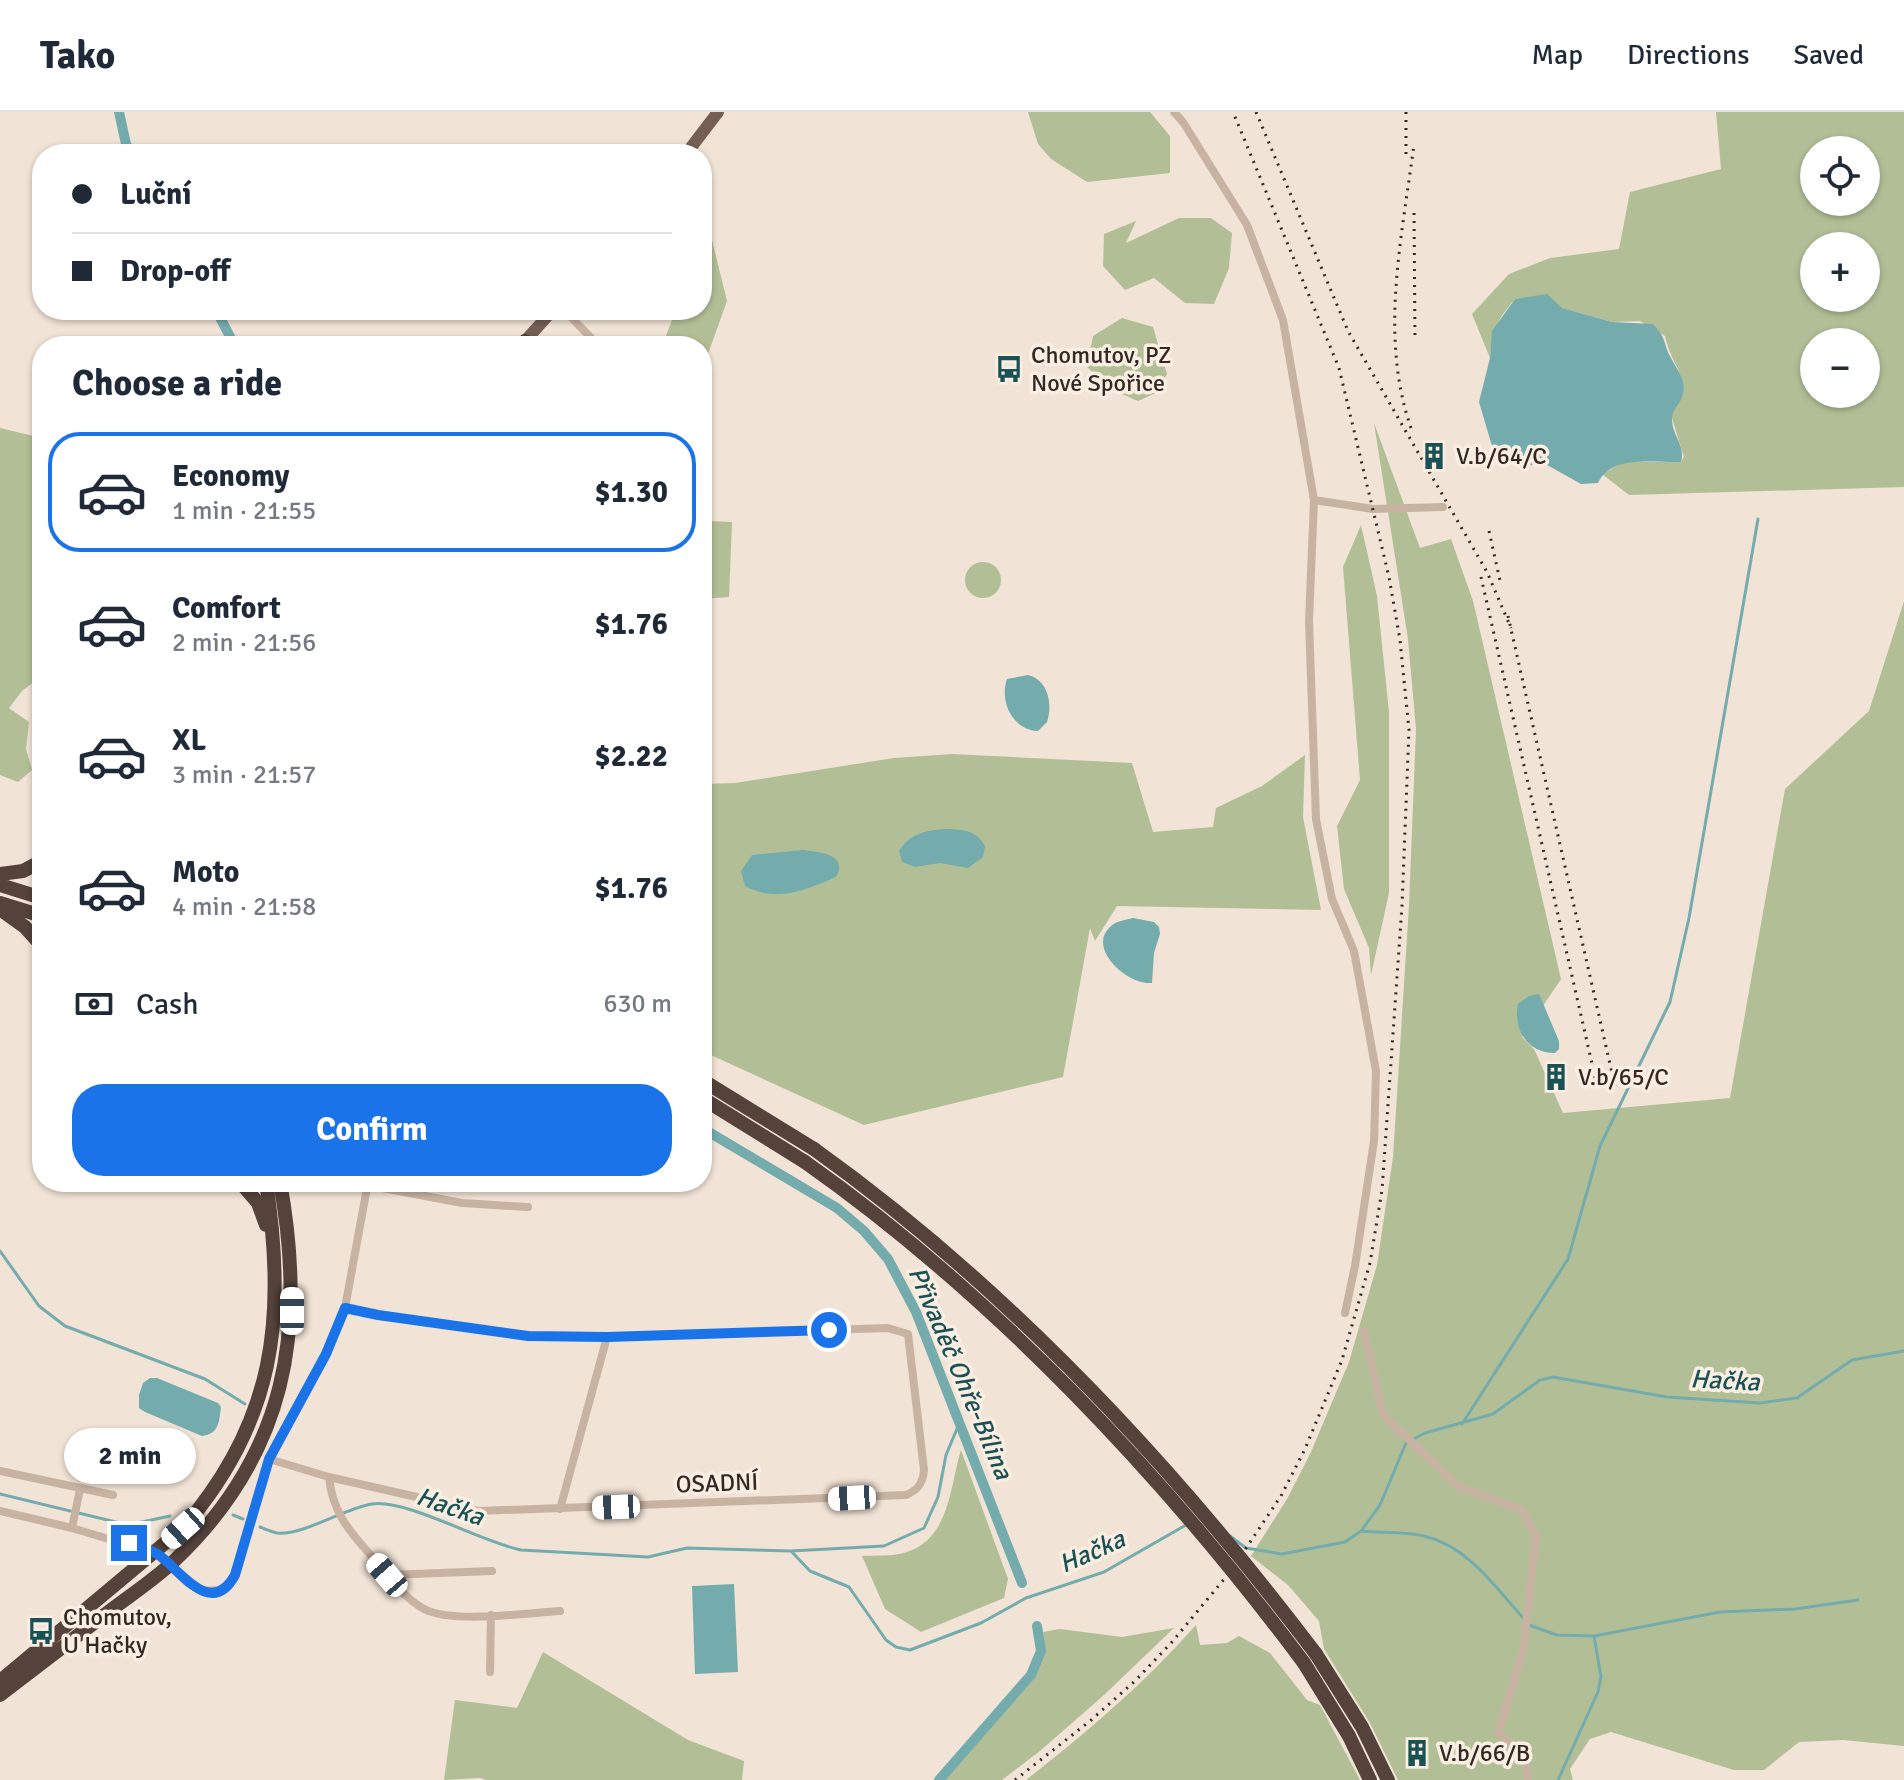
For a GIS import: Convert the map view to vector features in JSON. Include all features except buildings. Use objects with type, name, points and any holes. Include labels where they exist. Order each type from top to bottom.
[{"type":"highway","points":[[0,874],[23,871],[32,866]]},
{"type":"highway","points":[[0,885],[32,895]]},
{"type":"highway","points":[[0,903],[32,913]]},
{"type":"highway","points":[[0,909],[32,935]]},
{"type":"highway","points":[[712,1086],[814,1149],[881,1199],[1011,1312],[1074,1374],[1207,1517],[1316,1654],[1362,1727],[1388,1780]]},
{"type":"highway","points":[[712,1104],[805,1162],[871,1211],[1002,1325],[1122,1445],[1195,1527],[1304,1663],[1349,1736],[1370,1780]]},
{"type":"highway","points":[[249,1192],[258,1203],[274,1254]]},
{"type":"highway","points":[[0,1681],[183,1528],[207,1500],[245,1435],[264,1387],[276,1311],[267,1192]]},
{"type":"highway","points":[[0,1695],[170,1564],[223,1507],[243,1475],[271,1416],[288,1350],[292,1311],[284,1192]]},
{"type":"main road","points":[[694,144],[718,112]]},
{"type":"main road","points":[[529,336],[544,320]]},
{"type":"street","points":[[1174,112],[1247,225],[1283,320],[1314,500],[1309,621],[1316,819],[1332,899],[1354,951],[1376,1071],[1374,1141],[1345,1313]]},
{"type":"street","points":[[574,320],[589,336]]},
{"type":"street","points":[[1314,500],[1373,509],[1443,507]]},
{"type":"street","points":[[0,1511],[72,1528],[155,1553],[189,1584],[202,1591],[214,1592],[229,1584],[235,1575],[269,1459],[326,1354],[345,1308],[367,1192]]},
{"type":"street","points":[[408,1192],[462,1203],[528,1207]]},
{"type":"street","points":[[345,1308],[528,1336],[607,1337],[560,1509]]},
{"type":"street","name":"OSADNÍ","points":[[269,1459],[329,1477],[478,1511],[876,1497],[912,1493],[923,1480],[908,1334],[888,1328],[607,1337]]},
{"type":"street","points":[[1364,1331],[1383,1415],[1458,1486],[1522,1510],[1536,1536],[1523,1651],[1498,1733],[1514,1744],[1528,1766],[1528,1780]]},
{"type":"street","points":[[0,1471],[80,1492],[113,1495]]},
{"type":"street","points":[[329,1477],[330,1492],[342,1523],[409,1598],[426,1610],[450,1616],[560,1611]]},
{"type":"street","points":[[72,1528],[80,1492]]},
{"type":"street","points":[[387,1575],[492,1571]]},
{"type":"street","points":[[490,1672],[491,1615]]},
{"type":"green space","points":[[1028,112],[1150,112],[1170,136],[1170,173],[1087,182],[1051,159],[1038,144]]},
{"type":"green space","points":[[1716,112],[1904,112],[1904,487],[1629,495],[1602,474],[1623,462],[1681,462],[1684,457],[1671,415],[1682,383],[1665,336],[1640,321],[1612,322],[1561,308],[1547,295],[1515,299],[1496,326],[1490,358],[1472,314],[1509,274],[1550,258],[1619,249],[1630,192],[1721,169]]},
{"type":"green space","points":[[1179,218],[1211,218],[1232,233],[1229,268],[1214,304],[1185,303],[1154,278],[1125,290],[1103,266],[1104,234],[1136,221],[1126,243]]},
{"type":"green space","points":[[712,240],[727,301],[712,343],[712,336],[666,336],[672,320],[712,320]]},
{"type":"green space","points":[[1122,318],[1153,327],[1167,374],[1156,393],[1138,401],[1112,390],[1087,367],[1093,336]]},
{"type":"green space","points":[[1374,423],[1420,548],[1451,539],[1473,601],[1561,979],[1522,1037],[1534,1049],[1563,1113],[1730,1098],[1785,789],[1869,711],[1904,601],[1904,1746],[1843,1740],[1799,1742],[1764,1770],[1734,1770],[1611,1732],[1590,1739],[1570,1769],[1573,1780],[1398,1780],[1370,1723],[1324,1649],[1319,1621],[1288,1585],[1251,1556],[1287,1499],[1311,1452],[1349,1362],[1377,1265],[1393,1157],[1409,906],[1416,729],[1408,639]]},
{"type":"green space","points":[[0,428],[32,436],[32,684],[9,708],[29,722],[26,749],[32,770],[18,782],[0,775]]},
{"type":"green space","points":[[712,521],[732,522],[729,597],[712,598]]},
{"type":"green space","points":[[1361,525],[1377,596],[1389,712],[1389,893],[1371,975],[1369,948],[1344,889],[1337,826],[1360,780],[1343,567]]},
{"type":"green space","points":[[983,562],[996,567],[1001,580],[996,593],[983,598],[970,593],[965,580],[970,567]]},
{"type":"green space","points":[[952,754],[1132,763],[1153,832],[1213,827],[1216,808],[1262,786],[1305,755],[1303,817],[1321,910],[1117,906],[1095,941],[1090,928],[1063,1077],[864,1125],[712,1056],[712,784],[735,783],[894,758]]},
{"type":"green space","points":[[961,1450],[1008,1579],[1004,1598],[921,1632],[885,1609],[862,1556],[902,1554],[921,1545],[932,1535],[946,1509]]},
{"type":"green space","points":[[1196,1625],[1200,1645],[1227,1643],[1239,1636],[1270,1653],[1307,1700],[1320,1705],[1360,1780],[1026,1780],[1115,1706]]},
{"type":"green space","points":[[1174,1628],[1104,1695],[1002,1780],[945,1780],[1034,1679],[1045,1654],[1043,1632],[1060,1629],[1122,1637]]},
{"type":"green space","points":[[543,1652],[688,1740],[744,1761],[742,1780],[444,1780],[455,1700],[517,1708]]},
{"type":"water","points":[[1547,294],[1562,308],[1612,322],[1653,324],[1657,329],[1684,386],[1672,417],[1682,451],[1681,462],[1623,464],[1604,474],[1598,483],[1581,484],[1540,461],[1523,469],[1492,446],[1479,402],[1490,358],[1492,331],[1515,299]]},
{"type":"water","points":[[1028,675],[1040,682],[1049,701],[1047,722],[1038,731],[1021,726],[1015,720],[1005,697],[1007,679]]},
{"type":"water","points":[[962,830],[978,837],[985,846],[983,857],[968,868],[940,863],[915,867],[902,862],[899,851],[908,840],[924,832]]},
{"type":"water","points":[[803,850],[824,853],[835,859],[839,863],[836,877],[791,893],[768,894],[745,886],[741,871],[752,855]]},
{"type":"water","points":[[1133,918],[1154,922],[1159,927],[1152,983],[1142,982],[1122,972],[1113,964],[1103,946],[1104,936],[1111,926]]},
{"type":"water","points":[[1539,994],[1559,1041],[1559,1049],[1555,1053],[1537,1049],[1520,1030],[1518,1004],[1529,996]]},
{"type":"water","points":[[157,1378],[218,1403],[221,1407],[215,1430],[202,1436],[139,1408],[143,1383]]},
{"type":"water","points":[[734,1584],[738,1672],[695,1674],[692,1586]]},
{"type":"waterway","name":"Přivaděč Ohře-Bílina","points":[[119,112],[126,144]]},
{"type":"waterway","name":"Přivaděč Ohře-Bílina","points":[[221,320],[230,336]]},
{"type":"waterway","points":[[1462,1424],[1568,1259],[1600,1146],[1670,1002],[1689,918],[1758,519]]},
{"type":"waterway","name":"Přivaděč Ohře-Bílina","points":[[712,1134],[837,1208],[864,1231],[888,1259],[916,1312],[1022,1583]]},
{"type":"waterway","points":[[0,1251],[39,1306],[65,1326],[205,1379],[245,1404]]},
{"type":"waterway","name":"Hačka","points":[[1230,1536],[1246,1548],[1282,1554],[1345,1542],[1361,1531],[1380,1505],[1406,1443],[1425,1433],[1493,1414],[1540,1380],[1553,1377],[1667,1397],[1760,1403],[1797,1398],[1852,1360],[1904,1351]]},
{"type":"waterway","points":[[791,1551],[884,1546],[924,1528],[938,1497],[946,1455],[959,1424]]},
{"type":"waterway","name":"Hačka","points":[[0,1494],[128,1525],[170,1516]]},
{"type":"waterway","name":"Hačka","points":[[260,1527],[287,1533],[361,1507],[387,1504],[424,1514],[521,1550],[648,1557],[687,1548],[791,1551],[810,1571],[849,1587],[886,1640],[896,1647],[910,1650],[981,1623],[1026,1598],[1104,1572],[1186,1525]]},
{"type":"waterway","name":"Hačka","points":[[233,1515],[243,1519]]},
{"type":"waterway","points":[[1361,1531],[1416,1534],[1440,1541],[1468,1558],[1524,1619]]},
{"type":"waterway","points":[[1594,1636],[1720,1612],[1795,1609],[1858,1600]]},
{"type":"waterway","points":[[1529,1625],[1557,1635],[1594,1636],[1601,1677],[1598,1692],[1558,1780]]},
{"type":"waterway","name":"Přivaděč Ohře-Bílina","points":[[939,1780],[1031,1675],[1041,1651],[1037,1626]]},
{"type":"railway","points":[[1015,1780],[1090,1721],[1135,1681],[1172,1642],[1230,1572],[1281,1496],[1305,1449],[1342,1360],[1370,1263],[1382,1190],[1402,906],[1409,730],[1400,640],[1389,577],[1339,368],[1233,112]]},
{"type":"railway","points":[[1256,112],[1348,331],[1487,572],[1511,628]]},
{"type":"railway","points":[[1406,112],[1406,157]]},
{"type":"railway","points":[[1411,428],[1401,393],[1395,322],[1399,251],[1414,144]]},
{"type":"railway","points":[[1414,213],[1415,341]]},
{"type":"railway","points":[[1489,531],[1501,585]]},
{"type":"railway","points":[[1481,577],[1598,1090]]},
{"type":"railway","points":[[1508,616],[1615,1086]]},
{"type":"place","name":"Chomutov, PZ Nové Spořice","points":[[1009,369]]},
{"type":"place","name":"V.b/64/C","points":[[1434,456]]},
{"type":"place","name":"V.b/65/C","points":[[1556,1077]]},
{"type":"place","name":"Chomutov, U Hačky","points":[[41,1631]]},
{"type":"place","name":"V.b/66/B","points":[[1417,1753]]},
{"type":"route","points":[[129,1543],[155,1553],[197,1589],[214,1592],[229,1584],[235,1575],[269,1459],[326,1354],[345,1308],[528,1336],[607,1337],[829,1330]]}]
